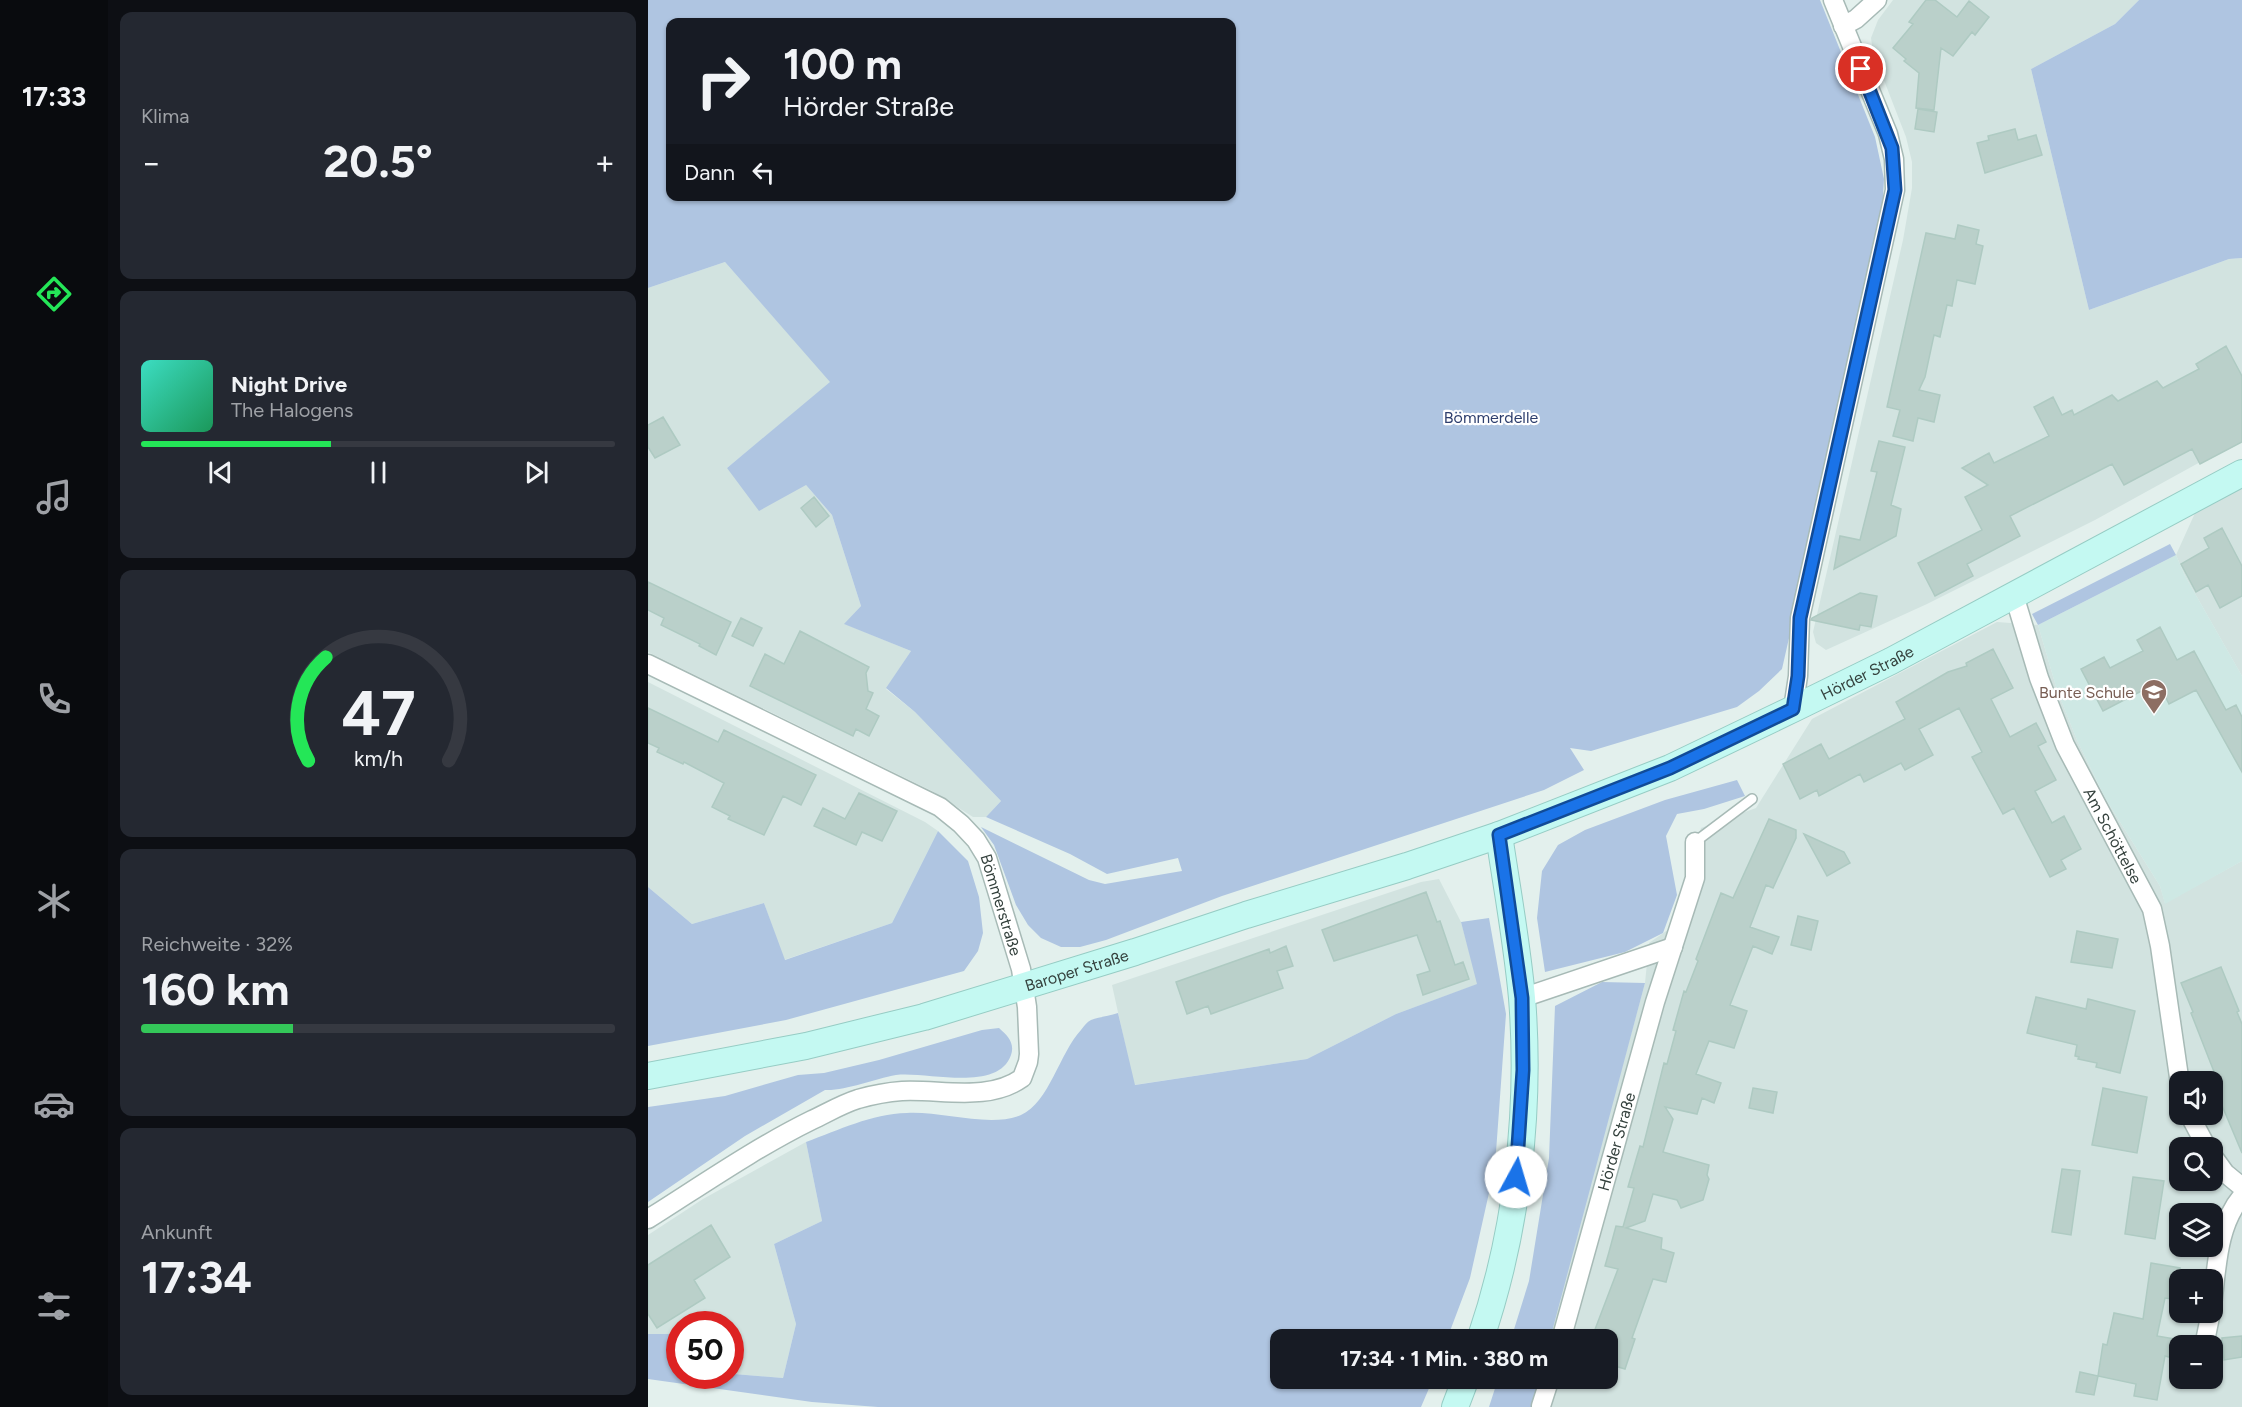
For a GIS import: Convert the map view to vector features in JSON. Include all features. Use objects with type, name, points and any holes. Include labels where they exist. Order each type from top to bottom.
[{"type":"main road","name":"Hörder Straße","points":[[1499,835],[1670,768],[1793,709],[2014,595],[2242,473]]},
{"type":"main road","name":"Baroper Straße","points":[[648,1076],[806,1046],[924,1017],[1499,835]]},
{"type":"main road","points":[[1483,1329],[1504,1255],[1515,1194],[1523,1080],[1522,998],[1499,835]]},
{"type":"main road","points":[[1455,1407],[1462,1389]]},
{"type":"street","points":[[1793,709],[1798,676],[1800,618],[1895,190],[1894,159],[1888,134],[1833,0]]},
{"type":"street","points":[[1844,26],[1857,19],[1876,0]]},
{"type":"street","name":"Am Schöttelse","points":[[2014,595],[2039,678],[2065,745],[2152,909],[2162,954],[2178,1071]]},
{"type":"street","name":"Bömmerstraße","points":[[648,664],[940,807],[961,824],[976,840],[987,858],[1021,969],[1028,1062],[1022,1078],[999,1090],[903,1091],[858,1099],[780,1136],[648,1219]]},
{"type":"street","name":"Hörder Straße","points":[[1564,1329],[1649,1023],[1695,878],[1695,842]]},
{"type":"street","points":[[1522,998],[1673,947]]},
{"type":"street","points":[[2223,1170],[2242,1187]]},
{"type":"street","points":[[2216,1269],[2220,1240],[2234,1205],[2242,1196]]},
{"type":"street","points":[[1541,1406],[1546,1389]]},
{"type":"lane","name":"Hörder Straße","points":[[1695,842],[1752,799]]},
{"type":"shaded area","points":[[1893,0],[2139,0],[2115,24],[2031,69],[2089,310],[2229,259],[2242,258],[2242,439],[2095,520],[1927,604],[1826,650],[1816,643],[1813,632],[1903,240],[1912,188],[1912,162],[1906,137],[1873,52],[1871,38],[1878,20]]},
{"type":"shaded area","points":[[725,262],[831,382],[727,468],[806,485],[832,515],[861,606],[845,624],[911,651],[886,689],[915,712],[1001,801],[986,817],[973,817],[932,791],[648,652],[648,288]]},
{"type":"shaded area","points":[[2242,488],[2242,676],[2185,576],[2176,555],[2195,513]]},
{"type":"shaded area","name":"Bunte Schule","points":[[2176,555],[2185,576],[2242,676],[2242,861],[2165,904],[2160,886],[2105,798],[2077,740],[2057,690],[2038,625]]},
{"type":"shaded area","points":[[1997,622],[2038,625],[2057,690],[2077,740],[2105,798],[2160,886],[2165,903],[2242,861],[2242,1407],[1531,1407],[1536,1389],[1618,1389],[1618,1329],[1551,1329],[1645,983],[1649,943],[1672,927],[1701,828],[1756,808],[1812,719]]},
{"type":"shaded area","points":[[648,682],[925,822],[938,831],[892,923],[784,960],[764,903],[692,924],[648,887]]},
{"type":"shaded area","points":[[1439,879],[1461,922],[1478,984],[1396,1014],[1307,1059],[1134,1085],[1112,985],[1421,882]]},
{"type":"shaded area","points":[[806,1142],[822,1221],[774,1244],[796,1324],[783,1378],[744,1375],[744,1311],[666,1311],[666,1334],[648,1334],[648,1235],[703,1199]]},
{"type":"green space","name":"Bömmerdelle","points":[[648,0],[1820,0],[1875,137],[1884,179],[1881,232],[1782,669],[1759,691],[1737,707],[1591,751],[1570,748],[1584,770],[1544,790],[1222,896],[1106,940],[1080,947],[1061,947],[1041,938],[1028,925],[1016,905],[994,845],[981,827],[1089,880],[1105,884],[1182,871],[1178,858],[1107,874],[1070,854],[986,817],[1001,801],[915,712],[886,688],[911,651],[844,624],[861,606],[832,515],[806,485],[759,511],[727,468],[830,382],[725,262],[648,288]]},
{"type":"green space","points":[[2139,0],[2242,0],[2242,258],[2229,259],[2089,310],[2031,69],[2115,24]]},
{"type":"green space","points":[[2170,544],[2176,555],[2038,625],[2032,614]]},
{"type":"green space","points":[[1737,780],[1745,796],[1704,809],[1677,814],[1666,836],[1677,895],[1663,933],[1625,952],[1545,972],[1537,918],[1542,871],[1558,845],[1585,830],[1665,800]]},
{"type":"green space","points":[[938,831],[968,861],[979,897],[983,933],[978,951],[964,971],[786,1020],[648,1046],[648,887],[692,924],[764,903],[785,960],[892,923]]},
{"type":"green space","points":[[1489,918],[1506,1014],[1495,1166],[1470,1278],[1451,1329],[1270,1329],[1270,1389],[1429,1389],[1421,1407],[878,1407],[812,1402],[719,1389],[744,1389],[744,1375],[783,1378],[796,1324],[774,1244],[822,1221],[806,1142],[855,1123],[894,1114],[920,1113],[980,1120],[1009,1119],[1021,1115],[1031,1109],[1047,1089],[1074,1039],[1086,1024],[1091,1020],[1118,1013],[1135,1085],[1307,1059],[1396,1014],[1477,984],[1461,922]]},
{"type":"green space","points":[[1602,982],[1645,983],[1553,1329],[1514,1329],[1529,1281],[1549,1158],[1555,1006]]},
{"type":"green space","points":[[999,1028],[1010,1040],[1012,1051],[1004,1067],[992,1074],[960,1078],[896,1075],[850,1087],[825,1090],[745,1136],[648,1202],[648,1107],[725,1096],[798,1075],[824,1073],[879,1060],[982,1030]]},
{"type":"green space","points":[[648,1334],[666,1334],[666,1382],[648,1379]]},
{"type":"green space","points":[[1495,1389],[1536,1389],[1531,1407],[1489,1407]]},
{"type":"building","points":[[1926,0],[1935,0],[1957,17],[1969,1],[1989,17],[1975,35],[1972,32],[1953,56],[1941,48],[1934,110],[1916,108],[1919,73],[1893,48],[1913,24],[1909,22]]},
{"type":"building","points":[[1918,109],[1937,112],[1934,132],[1915,129]]},
{"type":"building","points":[[2015,129],[2018,140],[2036,135],[2042,155],[1985,173],[1977,143],[1989,140],[1988,136]]},
{"type":"building","points":[[1958,225],[1979,230],[1976,244],[1983,246],[1975,284],[1957,280],[1952,306],[1947,305],[1940,337],[1934,335],[1925,377],[1919,390],[1940,395],[1934,422],[1918,418],[1913,441],[1893,436],[1900,410],[1887,407],[1926,233],[1955,239]]},
{"type":"building","points":[[2226,346],[2242,376],[2242,442],[2200,464],[2192,449],[2124,485],[2112,464],[2010,516],[2020,536],[1967,564],[1973,576],[1935,596],[1918,563],[1982,530],[1965,497],[1988,485],[1962,468],[1989,453],[1994,463],[2049,436],[2034,407],[2053,397],[2062,415],[2072,410],[2074,415],[2112,395],[2118,401],[2157,381],[2163,388],[2199,369],[2196,364]]},
{"type":"building","points":[[663,417],[680,445],[655,458],[648,447],[648,425]]},
{"type":"building","points":[[1879,441],[1905,447],[1891,505],[1901,509],[1896,536],[1834,569],[1840,536],[1860,540],[1877,472],[1871,471]]},
{"type":"building","points":[[814,497],[829,516],[816,527],[801,508]]},
{"type":"building","points":[[2222,528],[2242,566],[2242,596],[2220,608],[2208,585],[2196,592],[2181,564],[2209,548],[2204,538]]},
{"type":"building","points":[[648,582],[731,622],[716,655],[699,646],[700,644],[661,625],[664,618],[648,610]]},
{"type":"building","points":[[1860,593],[1877,596],[1871,627],[1860,625],[1859,630],[1811,620],[1812,618]]},
{"type":"building","points":[[741,618],[762,628],[753,646],[732,636]]},
{"type":"building","points":[[2160,627],[2177,660],[2194,651],[2226,710],[2236,705],[2242,717],[2242,772],[2196,690],[2169,704],[2159,684],[2153,685],[2103,711],[2081,669],[2104,657],[2110,668],[2143,651],[2137,640]]},
{"type":"building","points":[[800,631],[869,667],[866,673],[868,691],[873,693],[866,709],[879,716],[869,736],[856,729],[853,736],[750,686],[765,654],[784,664]]},
{"type":"building","points":[[1993,649],[2013,688],[1991,699],[2010,737],[2036,723],[2046,742],[2038,746],[2056,780],[2035,791],[2052,823],[2064,816],[2081,849],[2061,860],[2066,869],[2050,877],[2014,808],[2003,814],[1972,757],[1982,752],[1959,708],[1919,729],[1933,755],[1905,770],[1901,763],[1864,782],[1860,774],[1819,796],[1817,790],[1800,799],[1783,764],[1821,744],[1829,759],[1905,719],[1896,702],[1948,672],[1967,666],[1966,663]]},
{"type":"building","points":[[648,708],[718,742],[724,730],[816,775],[801,805],[783,796],[764,835],[728,819],[730,816],[712,807],[724,783],[684,762],[683,764],[657,752],[659,748],[648,743]]},
{"type":"building","points":[[859,793],[897,811],[882,841],[862,832],[856,845],[814,826],[823,808],[845,819]]},
{"type":"building","points":[[1769,819],[1796,830],[1796,838],[1773,888],[1766,885],[1750,927],[1779,937],[1772,954],[1753,946],[1730,1005],[1747,1011],[1734,1048],[1709,1041],[1696,1074],[1721,1083],[1714,1103],[1702,1098],[1697,1114],[1665,1107],[1673,1119],[1663,1152],[1709,1165],[1707,1175],[1709,1179],[1703,1200],[1681,1208],[1677,1200],[1653,1194],[1645,1221],[1626,1228],[1662,1238],[1661,1249],[1674,1253],[1666,1282],[1653,1279],[1632,1338],[1635,1339],[1625,1369],[1618,1367],[1618,1329],[1595,1329],[1618,1269],[1605,1266],[1616,1226],[1623,1227],[1634,1188],[1628,1187],[1640,1146],[1643,1147],[1664,1063],[1667,1064],[1676,1031],[1673,1030],[1684,991],[1686,992],[1698,961],[1696,959],[1721,893],[1733,898]]},
{"type":"building","points":[[1804,834],[1844,852],[1850,863],[1827,876]]},
{"type":"building","points":[[1426,892],[1437,922],[1440,921],[1455,965],[1463,962],[1469,979],[1423,995],[1417,975],[1430,971],[1417,935],[1334,961],[1322,930]]},
{"type":"building","points":[[1798,916],[1818,921],[1811,950],[1791,945]]},
{"type":"building","points":[[2077,931],[2118,939],[2112,968],[2071,962]]},
{"type":"building","points":[[1286,946],[1293,966],[1277,971],[1283,988],[1211,1014],[1208,1006],[1187,1014],[1176,982],[1269,949],[1270,953]]},
{"type":"building","points":[[2221,967],[2239,1011],[2237,1012],[2242,1024],[2242,1153],[2223,1108],[2223,1071],[2214,1071],[2181,983]]},
{"type":"building","points":[[2036,997],[2086,1009],[2088,999],[2135,1011],[2120,1073],[2096,1067],[2097,1063],[2078,1059],[2079,1057],[2075,1056],[2077,1045],[2027,1033]]},
{"type":"building","points":[[1753,1088],[1777,1092],[1773,1113],[1749,1108]]},
{"type":"building","points":[[2103,1088],[2147,1097],[2137,1153],[2092,1145]]},
{"type":"building","points":[[2062,1169],[2080,1171],[2071,1235],[2052,1232]]},
{"type":"building","points":[[2133,1177],[2164,1181],[2155,1239],[2125,1234]]},
{"type":"building","points":[[711,1225],[730,1257],[694,1280],[705,1298],[684,1311],[666,1311],[666,1322],[657,1328],[648,1314],[648,1265]]},
{"type":"building","points":[[2151,1263],[2180,1268],[2169,1269],[2169,1299],[2165,1298],[2157,1336],[2169,1338],[2169,1357],[2165,1356],[2157,1400],[2134,1396],[2136,1384],[2098,1376],[2103,1344],[2107,1345],[2114,1313],[2143,1319]]},
{"type":"building","points":[[2242,1336],[2242,1357],[2224,1360],[2223,1338]]},
{"type":"building","points":[[2080,1372],[2098,1376],[2094,1395],[2076,1392]]},
{"type":"place","name":"Bunte Schule","points":[[2154,715]]},
{"type":"route","points":[[1516,1177],[1523,1070],[1522,998],[1499,835],[1670,768],[1793,709],[1798,676],[1800,618],[1893,208],[1895,190],[1892,148],[1861,69]]}]
